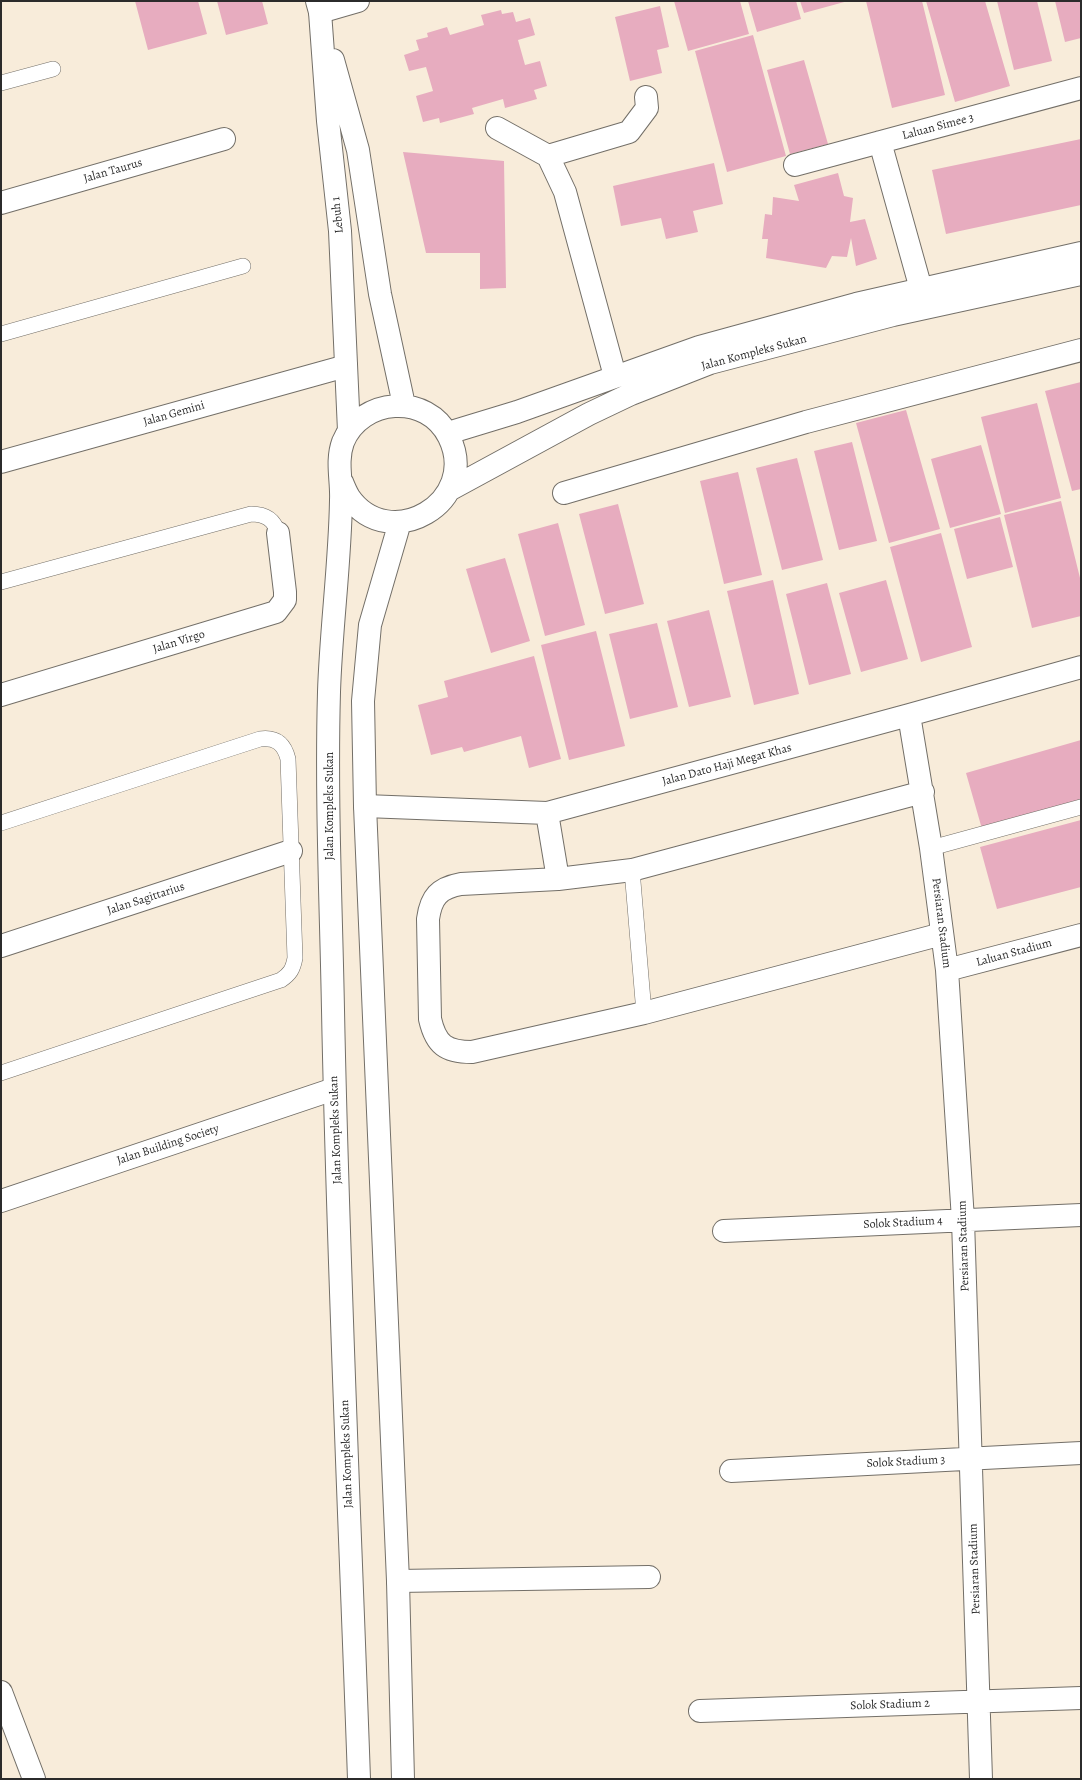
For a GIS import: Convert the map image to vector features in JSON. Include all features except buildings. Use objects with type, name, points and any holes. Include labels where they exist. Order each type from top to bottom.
[{"type":"street","points":[[358,1],[319,7],[358,150],[380,294],[404,405]]},
{"type":"street","name":"Lebuh 1","points":[[319,7],[328,121],[340,231],[349,431]]},
{"type":"street","name":"Laluan Simee 3","points":[[795,165],[1081,88]]},
{"type":"street","points":[[548,156],[629,132],[647,108],[646,97]]},
{"type":"street","points":[[497,128],[548,156],[565,192],[615,376]]},
{"type":"street","name":"Jalan Taurus","points":[[1,203],[224,139]]},
{"type":"street","points":[[880,142],[921,289]]},
{"type":"street","name":"Jalan Kompleks Sukan","points":[[448,433],[517,412],[699,347],[856,304],[1081,253]]},
{"type":"street","name":"Jalan Kompleks Sukan","points":[[450,490],[589,414],[631,394],[710,364],[893,315],[1081,274]]},
{"type":"street","points":[[564,493],[806,422],[1081,350]]},
{"type":"street","name":"Jalan Gemini","points":[[1,462],[346,366]]},
{"type":"street","name":"Jalan Kompleks Sukan","points":[[342,482],[350,499],[364,512],[381,520],[400,522],[420,517],[437,506],[450,490],[456,471],[455,452],[448,433],[436,419],[421,410],[404,405],[389,406],[374,410],[361,418],[349,431],[341,447],[339,464],[342,482],[341,536],[329,690],[329,831],[334,1089],[359,1779]]},
{"type":"street","points":[[400,522],[370,625],[363,701],[365,806],[398,1581],[403,1779]]},
{"type":"street","name":"Jalan Virgo","points":[[1,695],[276,612],[284,600],[285,592],[278,532]]},
{"type":"street","name":"Jalan Dato Haji Megat Khas","points":[[365,806],[547,813],[909,716],[1081,667]]},
{"type":"street","name":"Persiaran Stadium","points":[[909,716],[923,792],[947,970],[963,1220],[972,1459],[981,1779]]},
{"type":"street","points":[[923,792],[632,870],[558,879],[448,886],[437,894],[430,906],[428,919],[430,1019],[433,1034],[443,1046],[457,1052],[472,1052],[644,1013],[942,934]]},
{"type":"street","points":[[547,813],[558,879]]},
{"type":"street","name":"Jalan Sagittarius","points":[[1,946],[291,851]]},
{"type":"street","name":"Laluan Stadium","points":[[947,970],[1081,935]]},
{"type":"street","name":"Jalan Building Society","points":[[1,1201],[334,1089]]},
{"type":"street","name":"Solok Stadium 4","points":[[724,1232],[1081,1215]]},
{"type":"street","name":"Solok Stadium 3","points":[[731,1471],[1081,1454]]},
{"type":"street","points":[[398,1581],[649,1577]]},
{"type":"street","points":[[1,1692],[34,1779]]},
{"type":"street","name":"Solok Stadium 2","points":[[700,1712],[1081,1698]]},
{"type":"lane","points":[[1,83],[53,69]]},
{"type":"lane","points":[[1,334],[243,266]]},
{"type":"lane","points":[[1,582],[251,514],[261,514],[269,518],[276,525],[278,532]]},
{"type":"lane","points":[[1,823],[260,739],[269,738],[279,741],[286,749],[288,758],[295,958],[294,967],[288,975],[281,980],[1,1073]]},
{"type":"lane","points":[[931,848],[1081,807]]},
{"type":"lane","points":[[632,870],[644,1013]]}]
